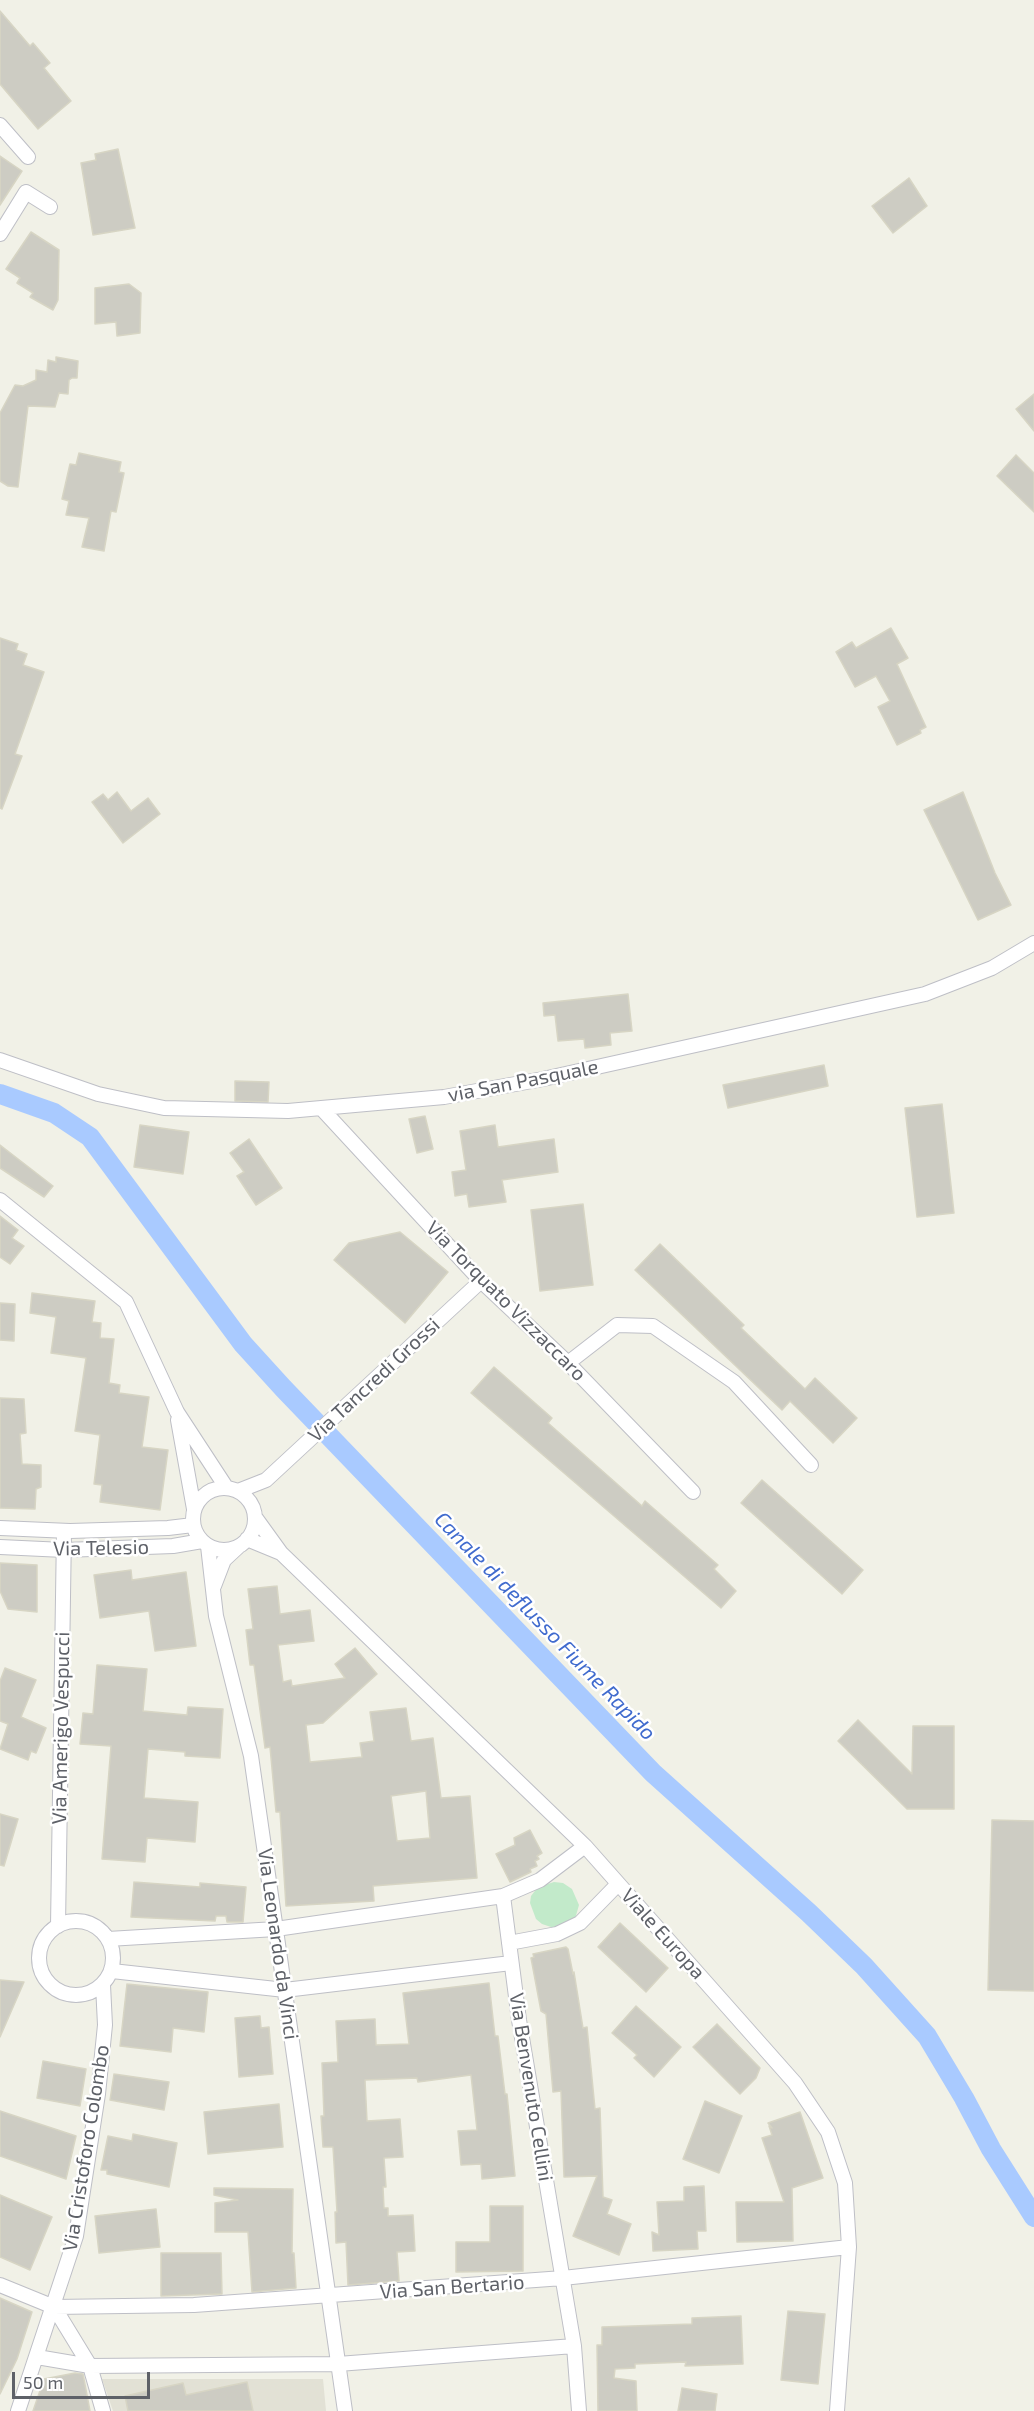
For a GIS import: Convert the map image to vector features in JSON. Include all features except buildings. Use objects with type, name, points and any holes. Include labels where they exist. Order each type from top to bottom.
[{"type":"street","points":[[0,125],[28,157]]},
{"type":"street","points":[[0,234],[26,192],[50,207]]},
{"type":"street","name":"via San Pasquale","points":[[0,1060],[99,1094],[164,1108],[288,1111],[444,1097],[543,1079],[776,1029],[925,994],[992,968],[1034,943]]},
{"type":"street","name":"Via Torquato Vizzaccaro","points":[[321,1108],[481,1281],[568,1364],[693,1492]]},
{"type":"street","points":[[0,1200],[126,1302],[177,1412],[232,1489]]},
{"type":"street","name":"Via Tancredi Grossi","points":[[232,1489],[266,1479],[481,1281]]},
{"type":"street","points":[[568,1364],[617,1325],[653,1326],[734,1382],[811,1466]]},
{"type":"street","points":[[177,1412],[194,1509],[193,1525],[205,1543],[218,1549],[228,1550],[243,1543]]},
{"type":"street","name":"Via Tancredi Grossi","points":[[254,1512],[266,1479]]},
{"type":"street","points":[[194,1509],[206,1492],[216,1488],[232,1489],[247,1497],[254,1512],[255,1525],[243,1543],[224,1560],[213,1594]]},
{"type":"street","name":"Viale Europa","points":[[254,1512],[281,1553],[585,1846],[795,2083],[828,2132],[845,2183],[849,2247],[837,2411]]},
{"type":"street","name":"Via Telesio","points":[[0,1528],[64,1531],[168,1528],[193,1525]]},
{"type":"street","name":"Via Amerigo Vespucci","points":[[58,1926],[64,1531]]},
{"type":"street","name":"Via Telesio","points":[[0,1547],[64,1550],[205,1543]]},
{"type":"street","name":"Via Leonardo da Vinci","points":[[205,1543],[213,1594],[251,1756],[345,2411]]},
{"type":"street","name":"Viale Europa","points":[[243,1543],[281,1553]]},
{"type":"street","points":[[108,1939],[276,1929],[503,1896],[540,1880],[585,1846]]},
{"type":"street","points":[[508,1943],[557,1934],[580,1923],[618,1884]]},
{"type":"street","name":"Via Benvenuto Cellini","points":[[503,1896],[519,2020],[574,2346],[579,2411]]},
{"type":"street","points":[[68,1922],[91,1924],[101,1930],[108,1939],[112,1949],[112,1971],[103,1985],[94,1992],[71,1995],[50,1986],[43,1976],[39,1965],[42,1942],[48,1933],[58,1926],[68,1922]]},
{"type":"street","points":[[112,1971],[285,1990],[512,1963]]},
{"type":"street","name":"Via Cristoforo Colombo","points":[[18,2411],[76,2236],[87,2170],[105,2025],[103,1985]]},
{"type":"street","name":"Via San Bertario","points":[[54,2307],[194,2306],[329,2296],[563,2278],[849,2247]]},
{"type":"street","points":[[0,2284],[54,2307],[90,2366],[103,2411]]},
{"type":"street","points":[[37,2357],[90,2366],[339,2364],[574,2346]]},
{"type":"shaded area","points":[[102,2379],[323,2379],[326,2411],[113,2411]]},
{"type":"green space","points":[[554,1882],[563,1883],[572,1889],[579,1905],[575,1919],[557,1929],[542,1924],[536,1919],[530,1903],[531,1896],[538,1887]]},
{"type":"waterway","name":"Canale di deflusso Fiume Rapido","points":[[0,1094],[54,1113],[90,1137],[243,1344],[283,1388],[653,1773],[809,1913],[864,1966],[927,2036],[991,2149],[1034,2217]]}]
